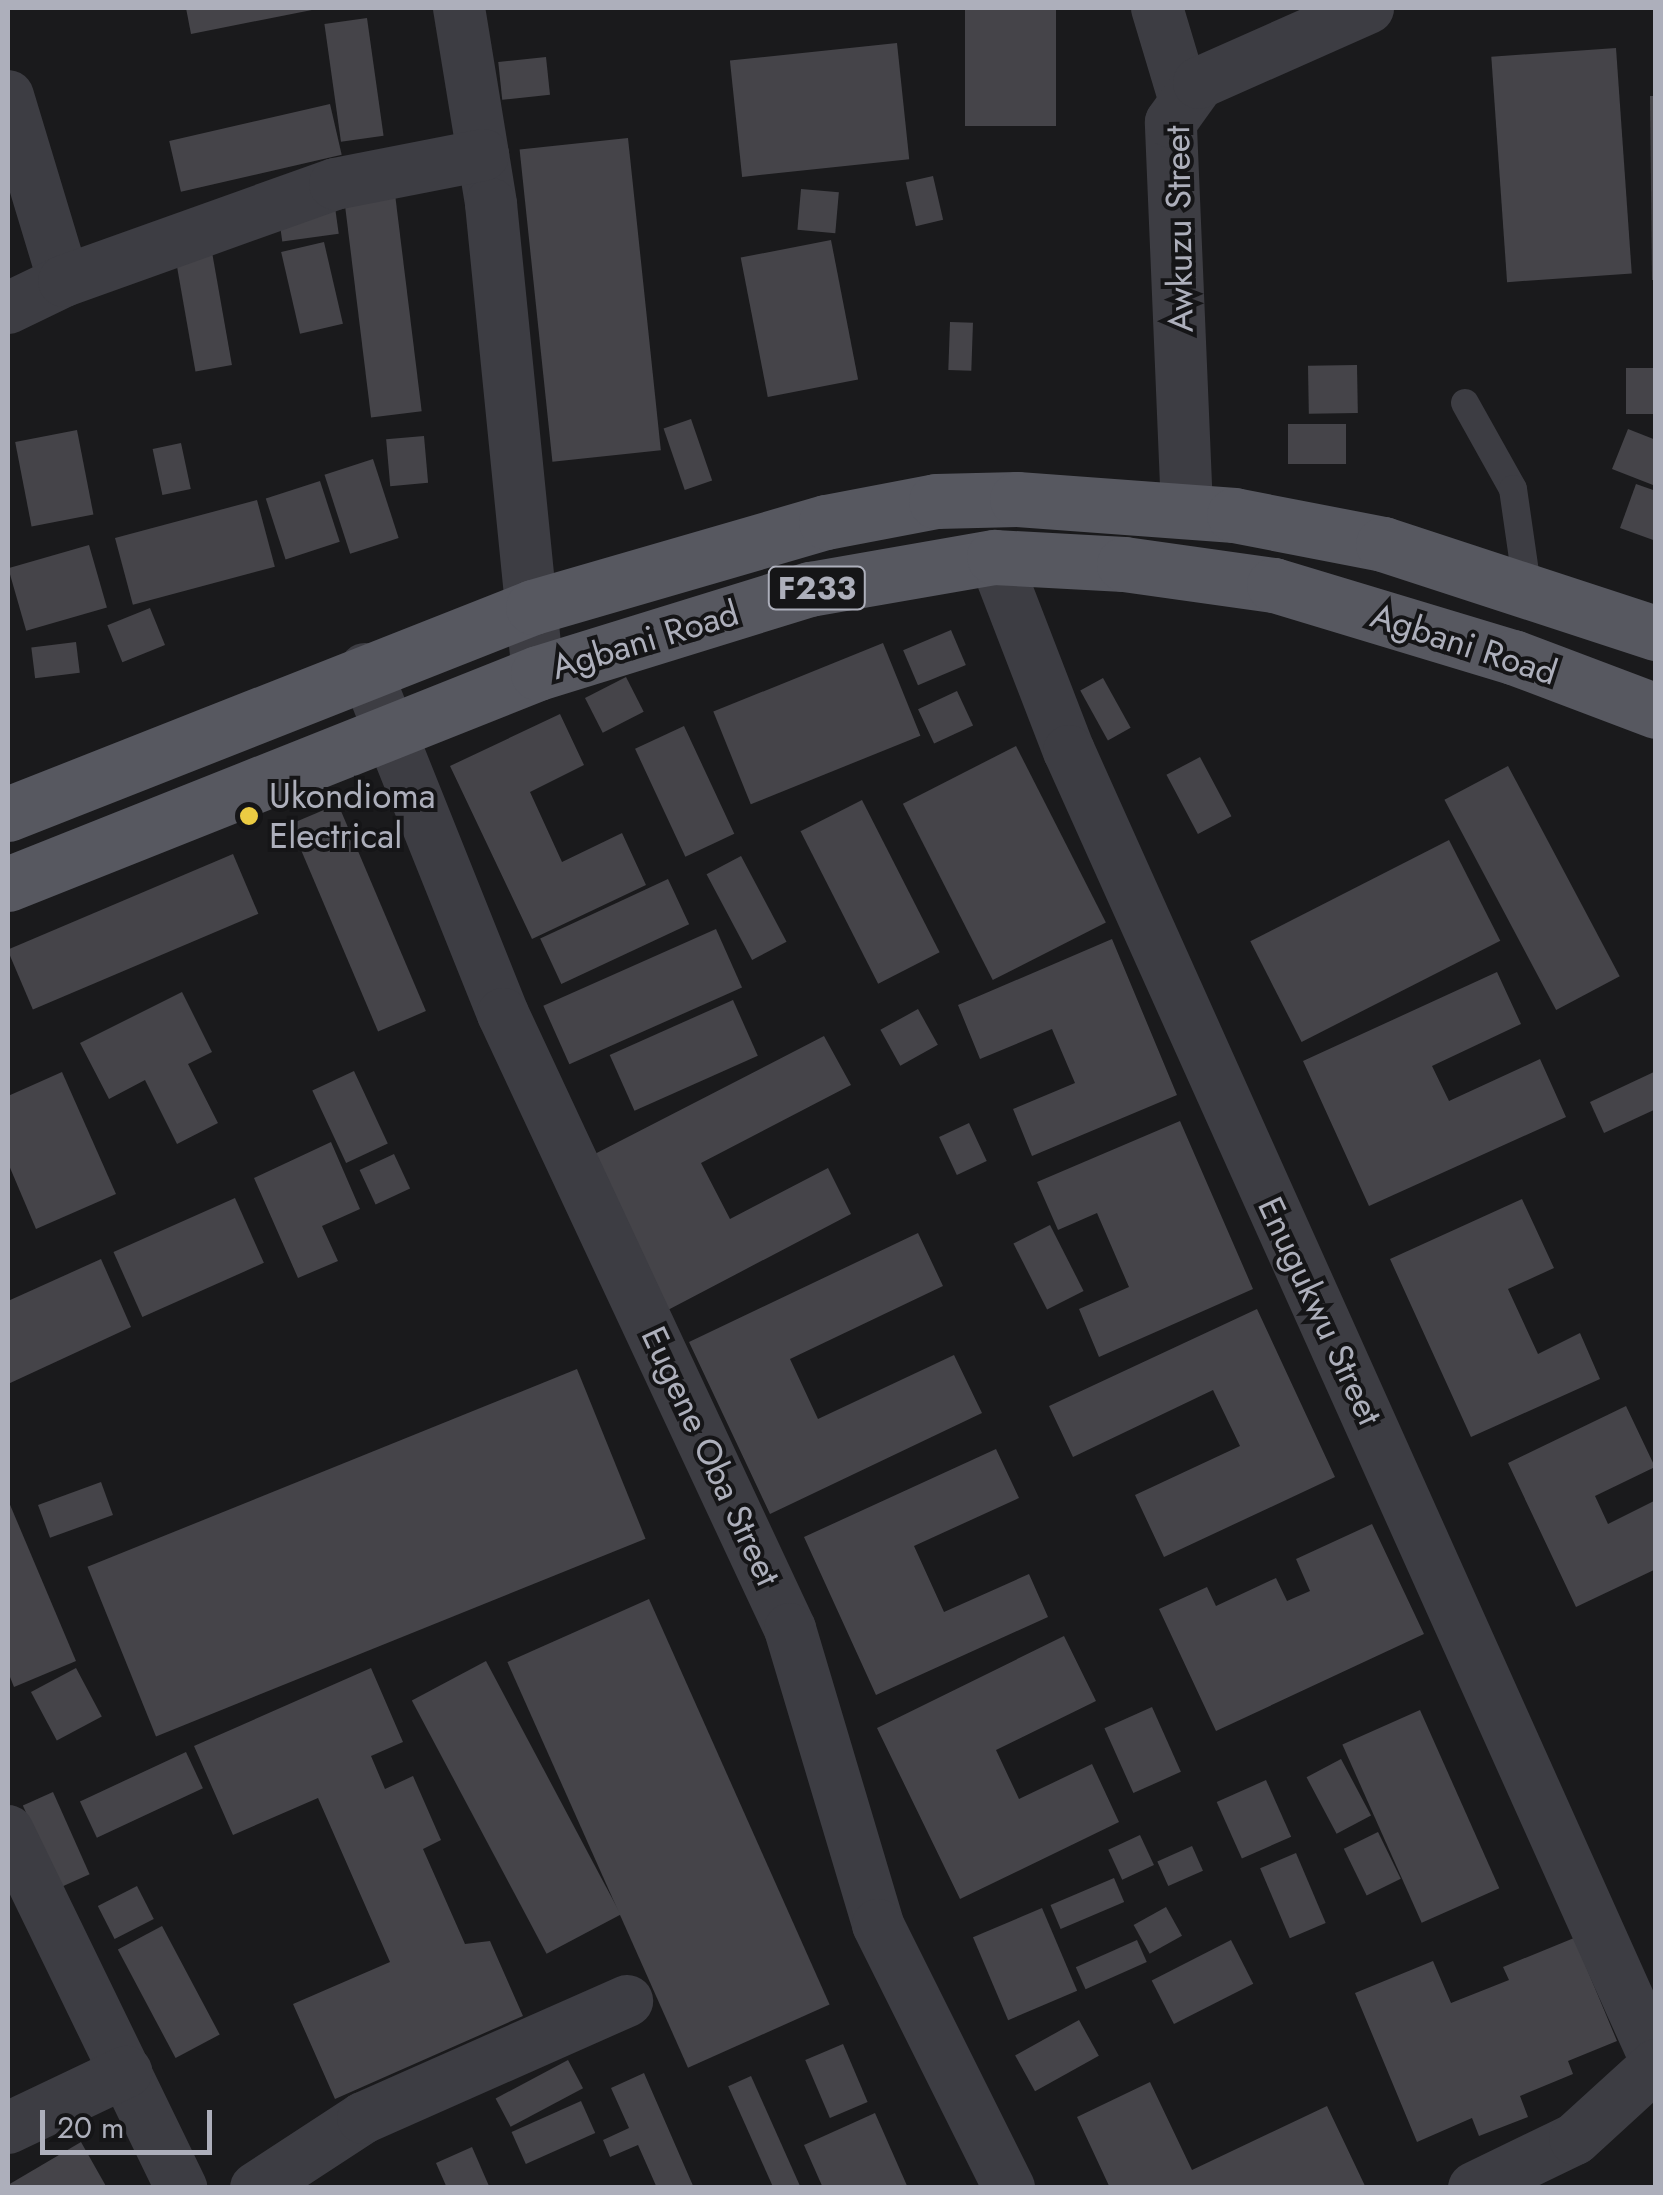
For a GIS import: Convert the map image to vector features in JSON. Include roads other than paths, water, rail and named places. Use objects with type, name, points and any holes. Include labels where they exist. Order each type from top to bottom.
[{"type":"main road","name":"Agbani Road","points":[[8,814],[365,669],[533,607],[826,522],[936,501],[1187,509],[1383,544],[1527,586],[1656,633]]},
{"type":"main road","name":"Agbani Road","points":[[8,884],[538,672],[810,589],[994,557],[1124,564],[1274,585],[1513,657],[1656,710]]},
{"type":"street","points":[[459,8],[483,155],[538,672]]},
{"type":"street","points":[[1157,8],[1184,98]]},
{"type":"street","name":"Awkuzu Street","points":[[1187,509],[1170,122],[1184,98],[1199,83],[1368,8]]},
{"type":"street","points":[[8,96],[64,281]]},
{"type":"street","points":[[8,308],[64,281],[335,184],[483,155]]},
{"type":"street","name":"Enugukwu Street","points":[[994,557],[1063,736],[1656,2063]]},
{"type":"street","name":"Eugene Oba Street","points":[[365,669],[503,1014],[790,1630],[878,1925],[1010,2188]]},
{"type":"street","points":[[8,1831],[181,2188]]},
{"type":"street","points":[[256,2188],[363,2118],[627,2001]]},
{"type":"street","points":[[1474,2188],[1575,2139],[1656,2063]]},
{"type":"street","points":[[8,2128],[126,2072]]},
{"type":"lane","points":[[1465,403],[1513,490],[1527,586]]},
{"type":"place","name":"Ukondioma Electrical","points":[[249,816]]}]
